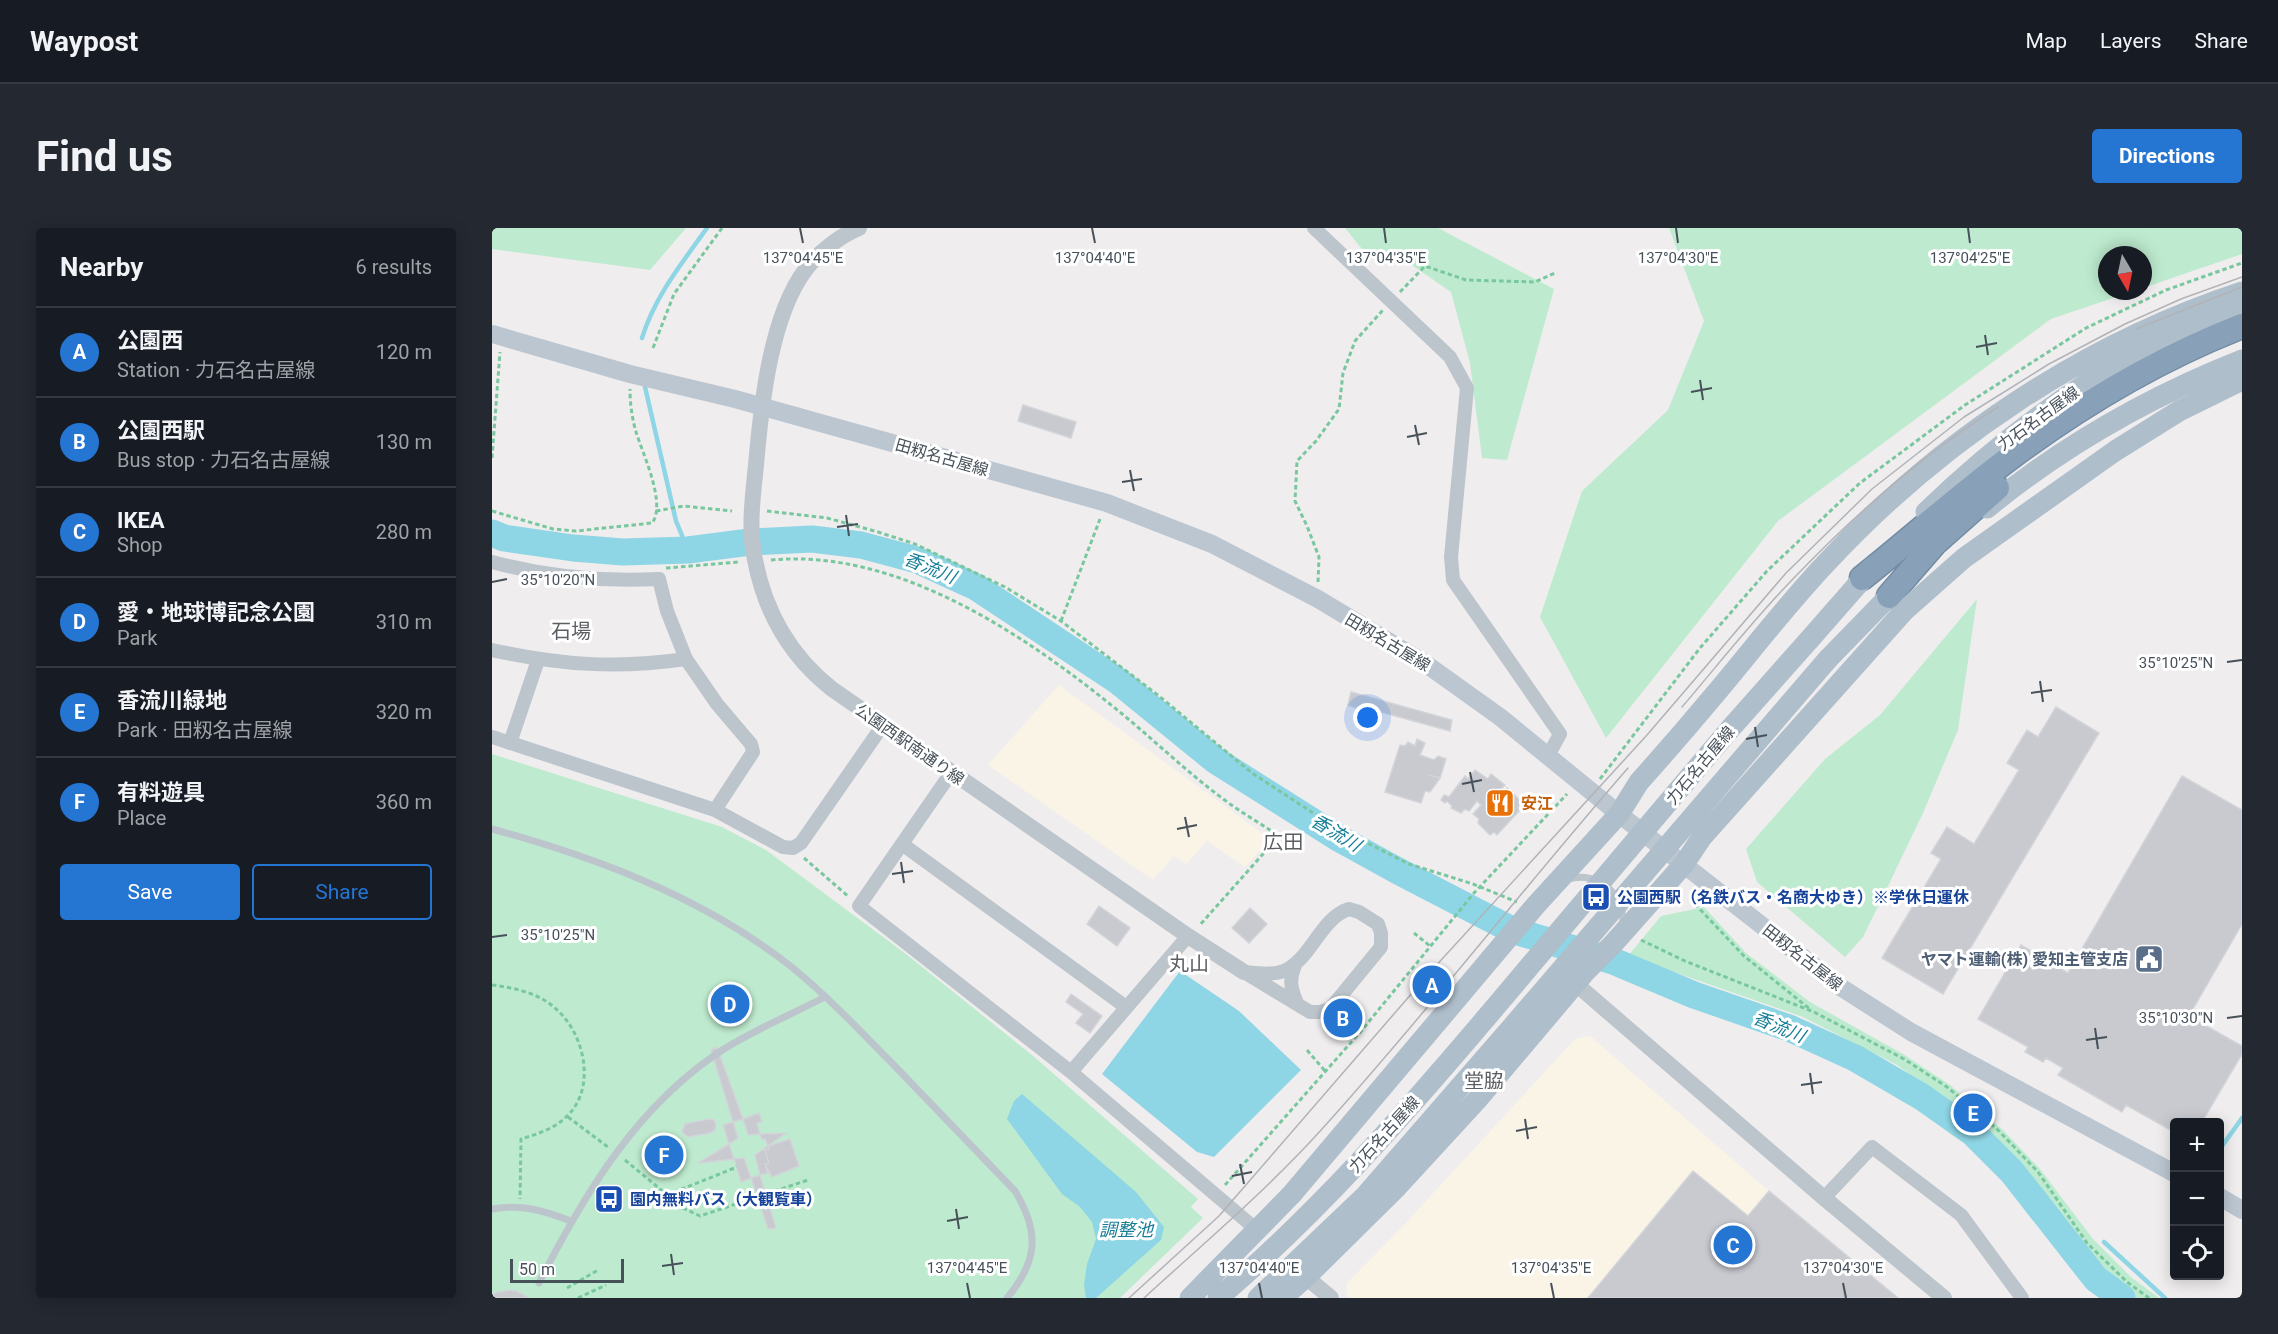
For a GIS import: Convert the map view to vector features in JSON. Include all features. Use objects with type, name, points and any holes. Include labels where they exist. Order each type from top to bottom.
[{"type":"highway","points":[[1862,578],[1978,483],[2046,431],[2137,376],[2242,326]]},
{"type":"highway","points":[[1889,596],[1912,568],[1959,520],[2038,455],[2136,391],[2173,371],[2242,340]]},
{"type":"main road","points":[[1190,1298],[1292,1194],[1533,909],[1619,814],[1639,782],[1802,590],[1856,532],[1935,462],[1996,416],[2079,364],[2157,325],[2242,292]]},
{"type":"main road","name":"力石名古屋線","points":[[1218,1298],[1292,1232],[1362,1161],[1862,578],[1954,485],[1990,453],[2054,403],[2150,346],[2242,306]]},
{"type":"main road","name":"田籾名古屋線","points":[[497,336],[630,374],[761,406],[1107,503],[1212,544],[1318,599],[1426,664],[1500,717],[1619,814],[1842,988],[1911,1032],[2173,1172]]},
{"type":"main road","name":"力石名古屋線","points":[[1258,1298],[1366,1195],[1828,659],[1889,596],[1970,521],[2033,474],[2137,408],[2242,360]]},
{"type":"main road","points":[[1282,1298],[1397,1187],[1469,1109],[1581,978],[1624,939],[1684,864],[1702,837],[1904,611],[1964,558],[2115,451],[2179,411],[2242,380]]},
{"type":"main road","points":[[2224,1199],[2242,1210]]},
{"type":"street","name":"公園西駅南通り線","points":[[860,228],[828,247],[806,268],[792,291],[781,318],[761,406],[751,524],[754,561],[773,618],[784,639],[822,682],[951,773],[1193,932],[1244,972]]},
{"type":"street","points":[[1314,228],[1450,357],[1467,388],[1450,557],[1453,580],[1560,734],[1548,756]]},
{"type":"street","points":[[492,562],[567,578],[659,579],[667,611],[686,659],[717,704],[751,744],[753,752],[715,810]]},
{"type":"street","points":[[492,650],[538,660],[602,666],[627,666],[686,659]]},
{"type":"street","points":[[510,742],[538,660]]},
{"type":"street","points":[[492,737],[715,810],[783,847],[793,849],[801,843],[883,725]]},
{"type":"street","points":[[951,773],[859,906],[1071,1072],[1257,1230]]},
{"type":"street","points":[[902,844],[1126,1008]]},
{"type":"street","points":[[1244,972],[1310,1012],[1330,1009],[1381,947],[1381,933],[1378,924],[1359,912],[1349,909],[1338,913],[1296,963],[1290,976],[1291,988],[1297,1003]]},
{"type":"street","points":[[1071,1072],[1193,932]]},
{"type":"street","points":[[1244,972],[1284,971],[1296,963]]},
{"type":"street","points":[[1581,978],[1824,1198],[1944,1298]]},
{"type":"street","points":[[1824,1198],[1872,1147],[1961,1215],[2022,1298]]},
{"type":"street","points":[[1306,1277],[1331,1298]]},
{"type":"lane","points":[[493,831],[562,848],[650,882],[703,909],[780,958],[825,997],[1015,1191],[1030,1223],[1033,1243],[1024,1275],[1007,1298]]},
{"type":"lane","points":[[1559,881],[1577,876],[1592,878],[1606,885],[1617,899],[1623,916],[1624,939]]},
{"type":"lane","points":[[539,1283],[571,1221],[617,1153],[653,1109],[693,1071],[725,1048],[825,997]]},
{"type":"lane","points":[[492,1209],[520,1207],[544,1211],[571,1221]]},
{"type":"path","points":[[653,348],[674,294],[722,228]]},
{"type":"path","points":[[1318,599],[1319,557],[1295,501],[1297,461],[1316,441],[1339,409],[1343,373],[1355,341],[1425,266],[1466,280],[1535,282],[1557,272]]},
{"type":"path","points":[[492,458],[500,349],[497,336]]},
{"type":"path","points":[[492,511],[553,529],[576,531],[651,523],[656,511],[652,476],[636,431],[630,405],[630,374]]},
{"type":"path","points":[[1061,621],[1107,503]]},
{"type":"path","points":[[656,511],[684,506],[732,511]]},
{"type":"path","points":[[764,511],[827,519],[915,544],[1005,587],[1061,621],[1159,696],[1252,773],[1330,824],[1409,864],[1480,886],[1533,909]]},
{"type":"path","points":[[713,564],[800,557],[844,562],[886,573],[959,604],[993,622],[1044,656],[1118,711],[1222,798],[1279,836],[1193,932]]},
{"type":"path","points":[[1215,1196],[1325,1071],[1480,886],[1567,794]]},
{"type":"path","points":[[793,849],[859,906]]},
{"type":"path","points":[[1695,904],[1744,956],[1814,1012]]},
{"type":"path","points":[[1414,933],[1430,946]]},
{"type":"path","points":[[1624,939],[1814,1012],[1904,1059],[1947,1087],[1998,1130],[2038,1172],[2087,1243],[2127,1282],[2149,1298]]},
{"type":"path","points":[[492,985],[521,990],[538,997],[556,1009],[576,1036],[581,1050],[585,1078],[576,1105],[567,1116],[542,1132],[521,1139],[520,1207]]},
{"type":"path","points":[[1307,1050],[1325,1071]]},
{"type":"path","points":[[567,1116],[617,1153],[683,1208],[700,1216],[808,1180]]},
{"type":"path","points":[[666,1195],[736,1167]]},
{"type":"path","points":[[567,1288],[598,1270]]},
{"type":"path","points":[[578,1298],[606,1285]]},
{"type":"shaded area","points":[[1059,685],[1270,839],[1245,867],[1207,841],[1186,864],[1174,856],[1153,880],[988,765]]},
{"type":"shaded area","points":[[1590,1036],[1769,1191],[1898,1298],[1351,1298],[1347,1294],[1347,1283],[1404,1225],[1575,1039]]},
{"type":"green space","points":[[492,228],[686,228],[650,270],[492,249]]},
{"type":"green space","points":[[1345,228],[1438,228],[1554,289],[1507,460],[1482,458],[1470,363],[1451,292],[1403,259],[1370,259]]},
{"type":"green space","points":[[1669,228],[2242,228],[2242,254],[2152,285],[2152,246],[2098,246],[2098,300],[2107,300],[2051,319],[1778,521],[1606,738],[1540,617],[1582,491],[1668,410],[1704,321]]},
{"type":"green space","points":[[1977,599],[1958,730],[1923,813],[1863,937],[1845,957],[1757,882],[1746,849],[1825,759],[1880,715]]},
{"type":"green space","points":[[492,754],[722,827],[766,850],[906,954],[1032,1055],[1198,1199],[1191,1207],[1203,1218],[1120,1298],[492,1298]]},
{"type":"green space","points":[[1704,907],[1746,953],[1810,1002],[1903,1054],[1950,1085],[2003,1130],[2040,1169],[2093,1239],[2131,1277],[2159,1298],[2135,1298],[2123,1288],[2081,1247],[2027,1176],[1995,1139],[1897,1065],[1803,1017],[1628,956],[1661,916]]},
{"type":"water","points":[[1180,971],[1239,1011],[1301,1070],[1214,1157],[1197,1152],[1102,1074]]},
{"type":"water","name":"調整池","points":[[1022,1094],[1136,1192],[1164,1227],[1161,1240],[1096,1298],[1086,1298],[1084,1285],[1087,1264],[1096,1239],[1092,1222],[1080,1207],[1062,1194],[1007,1119],[1014,1101]]},
{"type":"building","points":[[1023,405],[1076,422],[1071,438],[1018,421]]},
{"type":"building","points":[[1351,692],[1452,720],[1450,731],[1348,705]]},
{"type":"building","points":[[2056,707],[2099,733],[1943,994],[1882,958],[1941,859],[1931,853],[1947,827],[1974,844],[2019,770],[2007,763],[2027,730],[2038,737]]},
{"type":"building","points":[[1417,739],[1425,743],[1420,755],[1434,760],[1438,756],[1446,759],[1440,778],[1430,792],[1425,791],[1421,803],[1385,792],[1400,745],[1405,746],[1408,742],[1415,746]]},
{"type":"building","name":"安江","points":[[1475,770],[1488,779],[1491,774],[1505,785],[1501,789],[1505,791],[1507,788],[1522,802],[1518,807],[1519,811],[1497,835],[1494,832],[1490,835],[1478,823],[1479,819],[1473,814],[1481,805],[1477,801],[1469,811],[1465,809],[1461,813],[1451,808],[1452,806],[1447,801],[1445,803],[1441,800],[1444,795],[1449,797],[1465,776],[1468,779]]},
{"type":"building","name":"ヤマト運輸(株) 愛知主管支店","points":[[2182,776],[2242,810],[2242,924],[2189,1016],[2242,1046],[2242,1054],[2204,1118],[2170,1118],[2170,1130],[2126,1105],[2122,1112],[2058,1075],[2063,1068],[2046,1058],[2043,1062],[2025,1052],[2028,1047],[1978,1019],[2021,945],[2068,973]]},
{"type":"building","points":[[1099,906],[1130,928],[1117,946],[1087,924]]},
{"type":"building","points":[[1250,908],[1267,924],[1249,943],[1232,928]]},
{"type":"building","points":[[1071,994],[1102,1016],[1090,1033],[1076,1023],[1083,1014],[1066,1002]]},
{"type":"building","points":[[717,1047],[743,1119],[733,1122],[711,1050]]},
{"type":"building","points":[[759,1113],[762,1122],[757,1123],[760,1134],[748,1135],[743,1119]]},
{"type":"building","points":[[714,1120],[716,1125],[715,1130],[710,1133],[688,1137],[682,1132],[685,1124]]},
{"type":"building","points":[[733,1122],[738,1138],[729,1144],[723,1125]]},
{"type":"building","points":[[786,1133],[768,1146],[760,1134]]},
{"type":"building","points":[[664,1139],[675,1143],[679,1154],[675,1165],[664,1169],[653,1165],[649,1154],[653,1143]]},
{"type":"building","points":[[790,1139],[799,1166],[772,1177],[765,1164],[769,1163],[765,1150],[769,1149],[768,1146]]},
{"type":"building","points":[[729,1144],[734,1159],[698,1163]]},
{"type":"building","points":[[768,1146],[769,1149],[765,1150],[769,1163],[765,1164],[768,1173],[760,1175],[755,1155]]},
{"type":"building","points":[[744,1158],[751,1178],[741,1182],[734,1159]]},
{"type":"building","points":[[1693,1171],[1748,1216],[1769,1191],[1898,1298],[1588,1298]]},
{"type":"building","points":[[760,1175],[776,1228],[768,1229],[751,1178]]},
{"type":"building","points":[[510,1290],[529,1298],[492,1298],[495,1293]]},
{"type":"waterway","points":[[642,338],[662,294],[707,228]]},
{"type":"waterway","points":[[645,387],[676,521],[688,550]]},
{"type":"waterway","name":"香流川","points":[[492,533],[504,538],[573,548],[623,552],[688,550],[750,542],[812,539],[861,545],[917,560],[976,587],[1118,681],[1215,760],[1340,839],[1398,871],[1512,930],[1613,961],[1694,995],[1789,1028],[1855,1058],[1922,1097],[1973,1133],[2012,1172],[2096,1279],[2122,1298]]},
{"type":"waterway","points":[[2224,1143],[2242,1118]]},
{"type":"waterway","points":[[2104,1242],[2165,1298]]},
{"type":"tram line","points":[[1129,1298],[1219,1216],[1432,970],[1647,735],[1786,573],[1872,489],[1964,417],[2049,364],[2125,324],[2181,299],[2242,277]]},
{"type":"tram line","points":[[2136,329],[2242,287]]},
{"type":"tram line","points":[[1682,707],[1763,611],[1864,509],[1942,445],[1998,407]]},
{"type":"tram line","points":[[1144,1298],[1301,1152],[1400,1040],[1628,768]]},
{"type":"place","name":"安江","points":[[1500,803]]},
{"type":"place","name":"公園西駅（名鉄バス・名商大ゆき）※学休日運休","points":[[1596,897]]},
{"type":"place","name":"ヤマト運輸(株) 愛知主管支店","points":[[2149,959]]},
{"type":"place","name":"公園西","points":[[1432,985]]},
{"type":"place","name":"愛・地球博記念公園","points":[[730,1004]]},
{"type":"place","name":"公園西駅","points":[[1343,1018]]},
{"type":"place","name":"香流川緑地","points":[[1973,1113]]},
{"type":"place","name":"有料遊具","points":[[664,1155]]},
{"type":"place","name":"園内無料バス（大観覧車）","points":[[609,1199]]},
{"type":"place","name":"IKEA","points":[[1733,1245]]},
{"type":"district","name":"石場","points":[[571,631]]},
{"type":"district","name":"広田","points":[[1283,842]]},
{"type":"district","name":"丸山","points":[[1189,964]]},
{"type":"district","name":"堂脇","points":[[1484,1081]]}]
